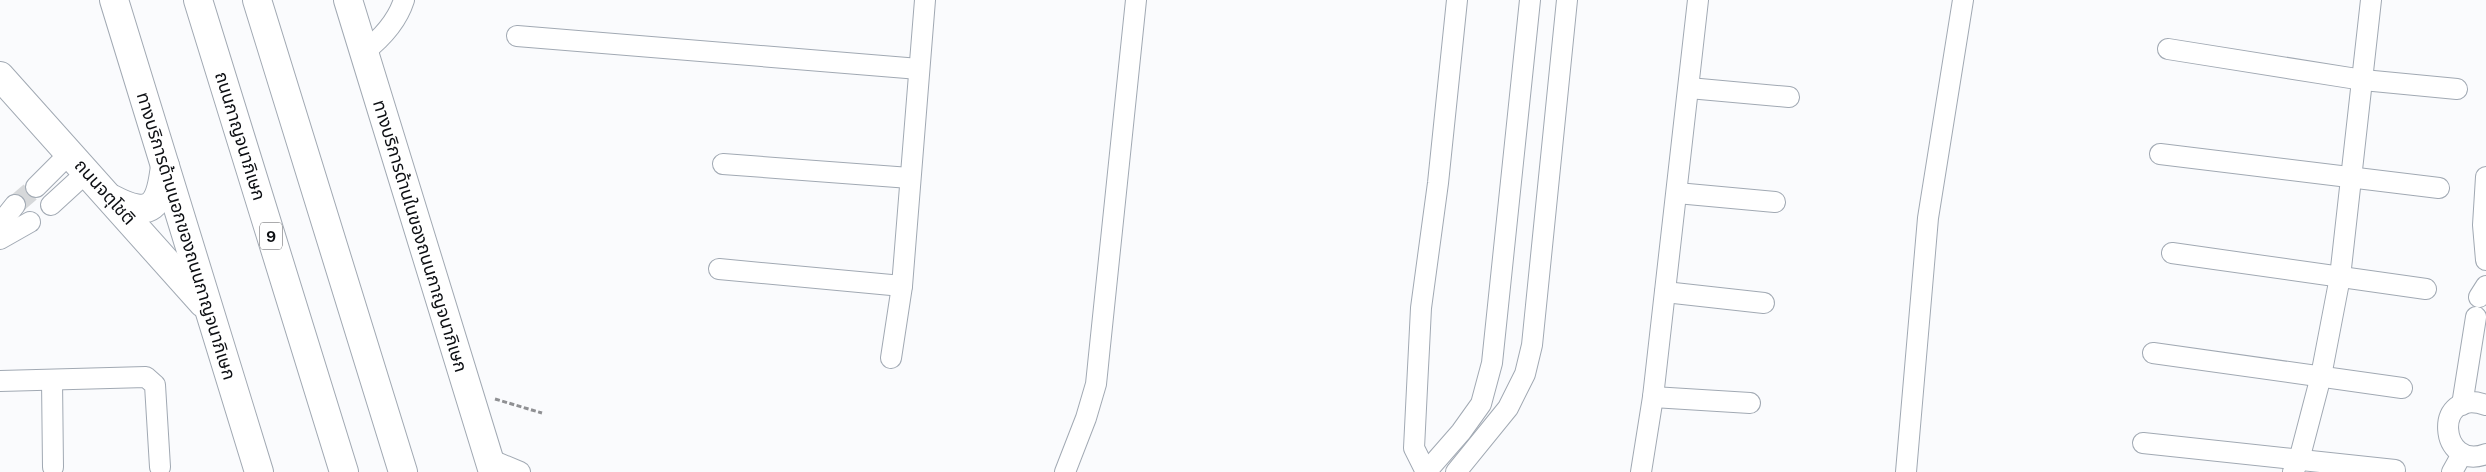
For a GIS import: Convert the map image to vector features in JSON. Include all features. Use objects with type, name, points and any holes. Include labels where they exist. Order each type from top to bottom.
[{"type":"main road","name":"ทางบริการด้านนอกของถนนกาญจนาภิเษก","points":[[114,0],[259,472]]},
{"type":"main road","name":"ถนนกาญจนาภิเษก","points":[[198,0],[344,472]]},
{"type":"main road","points":[[257,0],[403,472]]},
{"type":"main road","name":"ทางบริการด้านในของถนนกาญจนาภิเษก","points":[[348,0],[491,465]]},
{"type":"main road","name":"ถนนจตุโชติ","points":[[0,76],[112,199],[209,310]]},
{"type":"main road","points":[[112,199],[131,210],[146,208],[151,205],[155,202],[162,189],[165,166]]},
{"type":"street","points":[[364,52],[378,41],[392,25],[404,0]]},
{"type":"street","points":[[892,358],[902,286],[924,0]]},
{"type":"street","points":[[1065,472],[1086,418],[1096,384],[1136,0]]},
{"type":"street","points":[[1457,0],[1438,183],[1421,308],[1414,448],[1426,472],[1461,432],[1481,404],[1492,363],[1530,0]]},
{"type":"street","points":[[1456,472],[1508,408],[1525,374],[1532,345],[1567,0]]},
{"type":"street","points":[[1642,472],[1653,397],[1698,0]]},
{"type":"street","points":[[1906,472],[1928,218],[1963,0]]},
{"type":"street","points":[[2296,466],[2321,376],[2340,278],[2371,0]]},
{"type":"street","points":[[517,36],[919,69]]},
{"type":"street","points":[[2168,50],[2363,80],[2457,89]]},
{"type":"street","points":[[1689,88],[1789,97]]},
{"type":"street","points":[[2160,154],[2439,188]]},
{"type":"street","points":[[36,188],[78,162]]},
{"type":"street","points":[[51,205],[78,162]]},
{"type":"street","points":[[722,164],[910,178]]},
{"type":"street","points":[[2486,177],[2483,225],[2486,260]]},
{"type":"street","points":[[1677,193],[1776,202]]},
{"type":"street","points":[[0,224],[15,205]]},
{"type":"street","points":[[0,239],[30,222]]},
{"type":"street","points":[[2172,253],[2426,289]]},
{"type":"street","points":[[719,269],[902,286]]},
{"type":"street","points":[[1665,292],[1764,304]]},
{"type":"street","points":[[2462,405],[2480,300]]},
{"type":"street","points":[[2153,353],[2402,388]]},
{"type":"street","points":[[0,381],[146,377],[152,380],[156,391],[160,467]]},
{"type":"street","points":[[52,380],[53,467]]},
{"type":"street","points":[[1653,397],[1750,403]]},
{"type":"street","points":[[2486,402],[2473,402],[2462,405],[2451,415],[2446,430],[2453,448],[2462,454],[2471,457],[2486,454]]},
{"type":"street","points":[[2143,443],[2296,466],[2395,470]]},
{"type":"street","points":[[2452,472],[2462,454]]},
{"type":"street","points":[[491,465],[520,472]]},
{"type":"path","points":[[468,392],[542,413]]},
{"type":"tunnel","points":[[15,205],[36,187]]}]
